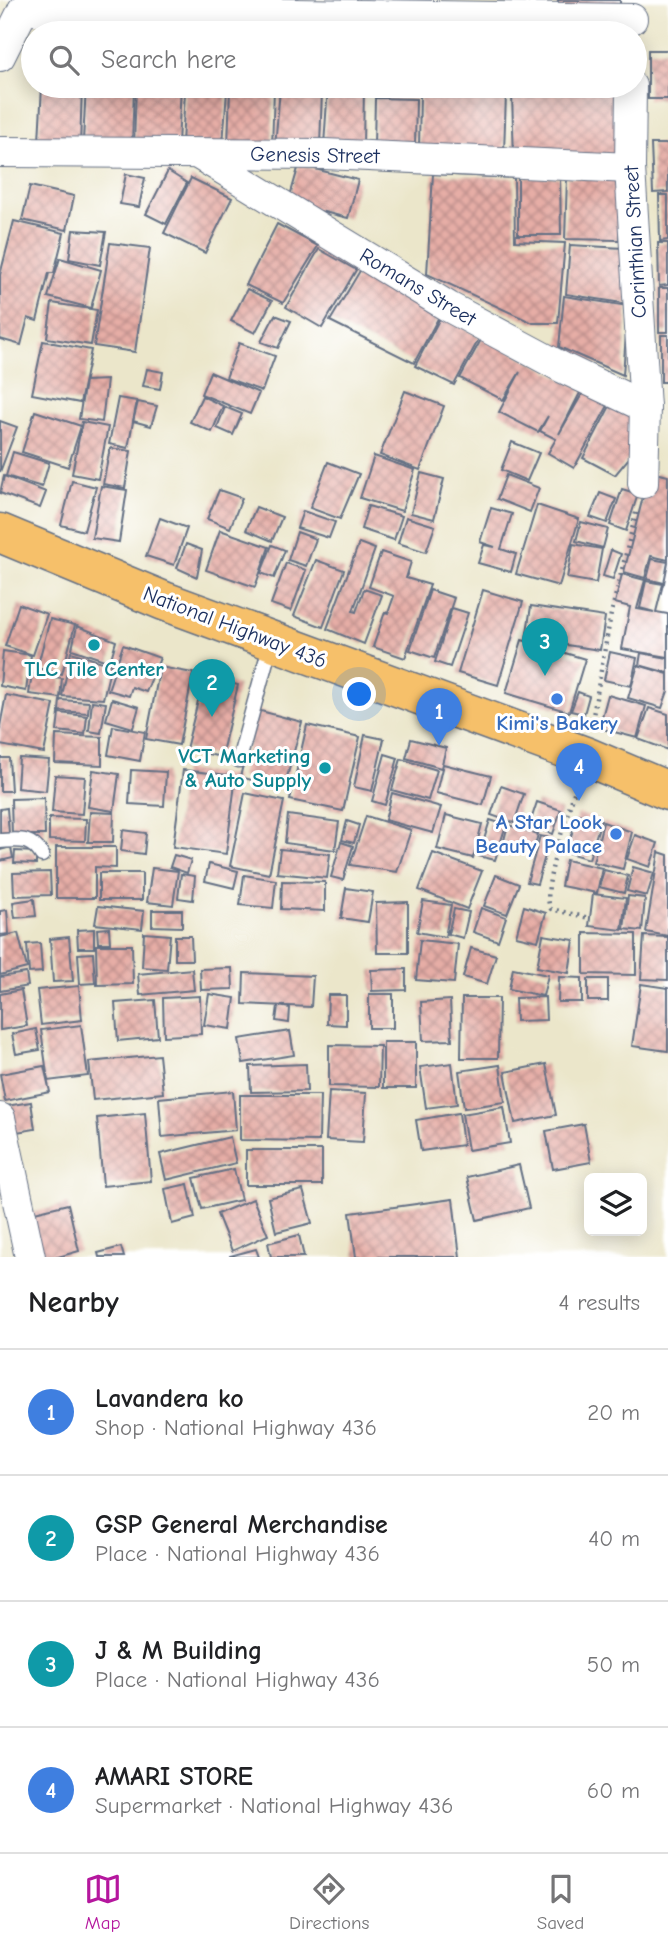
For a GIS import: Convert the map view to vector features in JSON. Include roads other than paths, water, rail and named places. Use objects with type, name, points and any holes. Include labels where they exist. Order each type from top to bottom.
[{"type":"main road","name":"National Highway 436","points":[[0,533],[164,601],[586,756],[668,791]]},
{"type":"street","points":[[0,56],[27,5],[632,18]]},
{"type":"street","name":"Corinthian Street","points":[[631,98],[630,168],[645,407],[643,483]]},
{"type":"street","name":"Genesis Street","points":[[0,152],[325,154],[630,168]]},
{"type":"street","name":"Romans Street","points":[[198,154],[449,307],[563,368],[645,407]]},
{"type":"street","points":[[0,1118],[30,1257]]},
{"type":"lane","points":[[239,760],[271,642]]},
{"type":"lane","points":[[0,841],[29,842],[35,845],[41,855]]},
{"type":"place","name":"TLC Tile Center","points":[[94,645]]},
{"type":"place","name":"J & M Building","points":[[545,676]]},
{"type":"place","name":"Kimi's Bakery","points":[[557,699]]},
{"type":"place","name":"GSP General Merchandise","points":[[212,717]]},
{"type":"place","name":"Lavandera ko","points":[[439,746]]},
{"type":"place","name":"VCT Marketing & Auto Supply","points":[[325,768]]},
{"type":"place","name":"AMARI STORE","points":[[579,801]]},
{"type":"place","name":"A Star Look Beauty Palace","points":[[616,834]]}]
